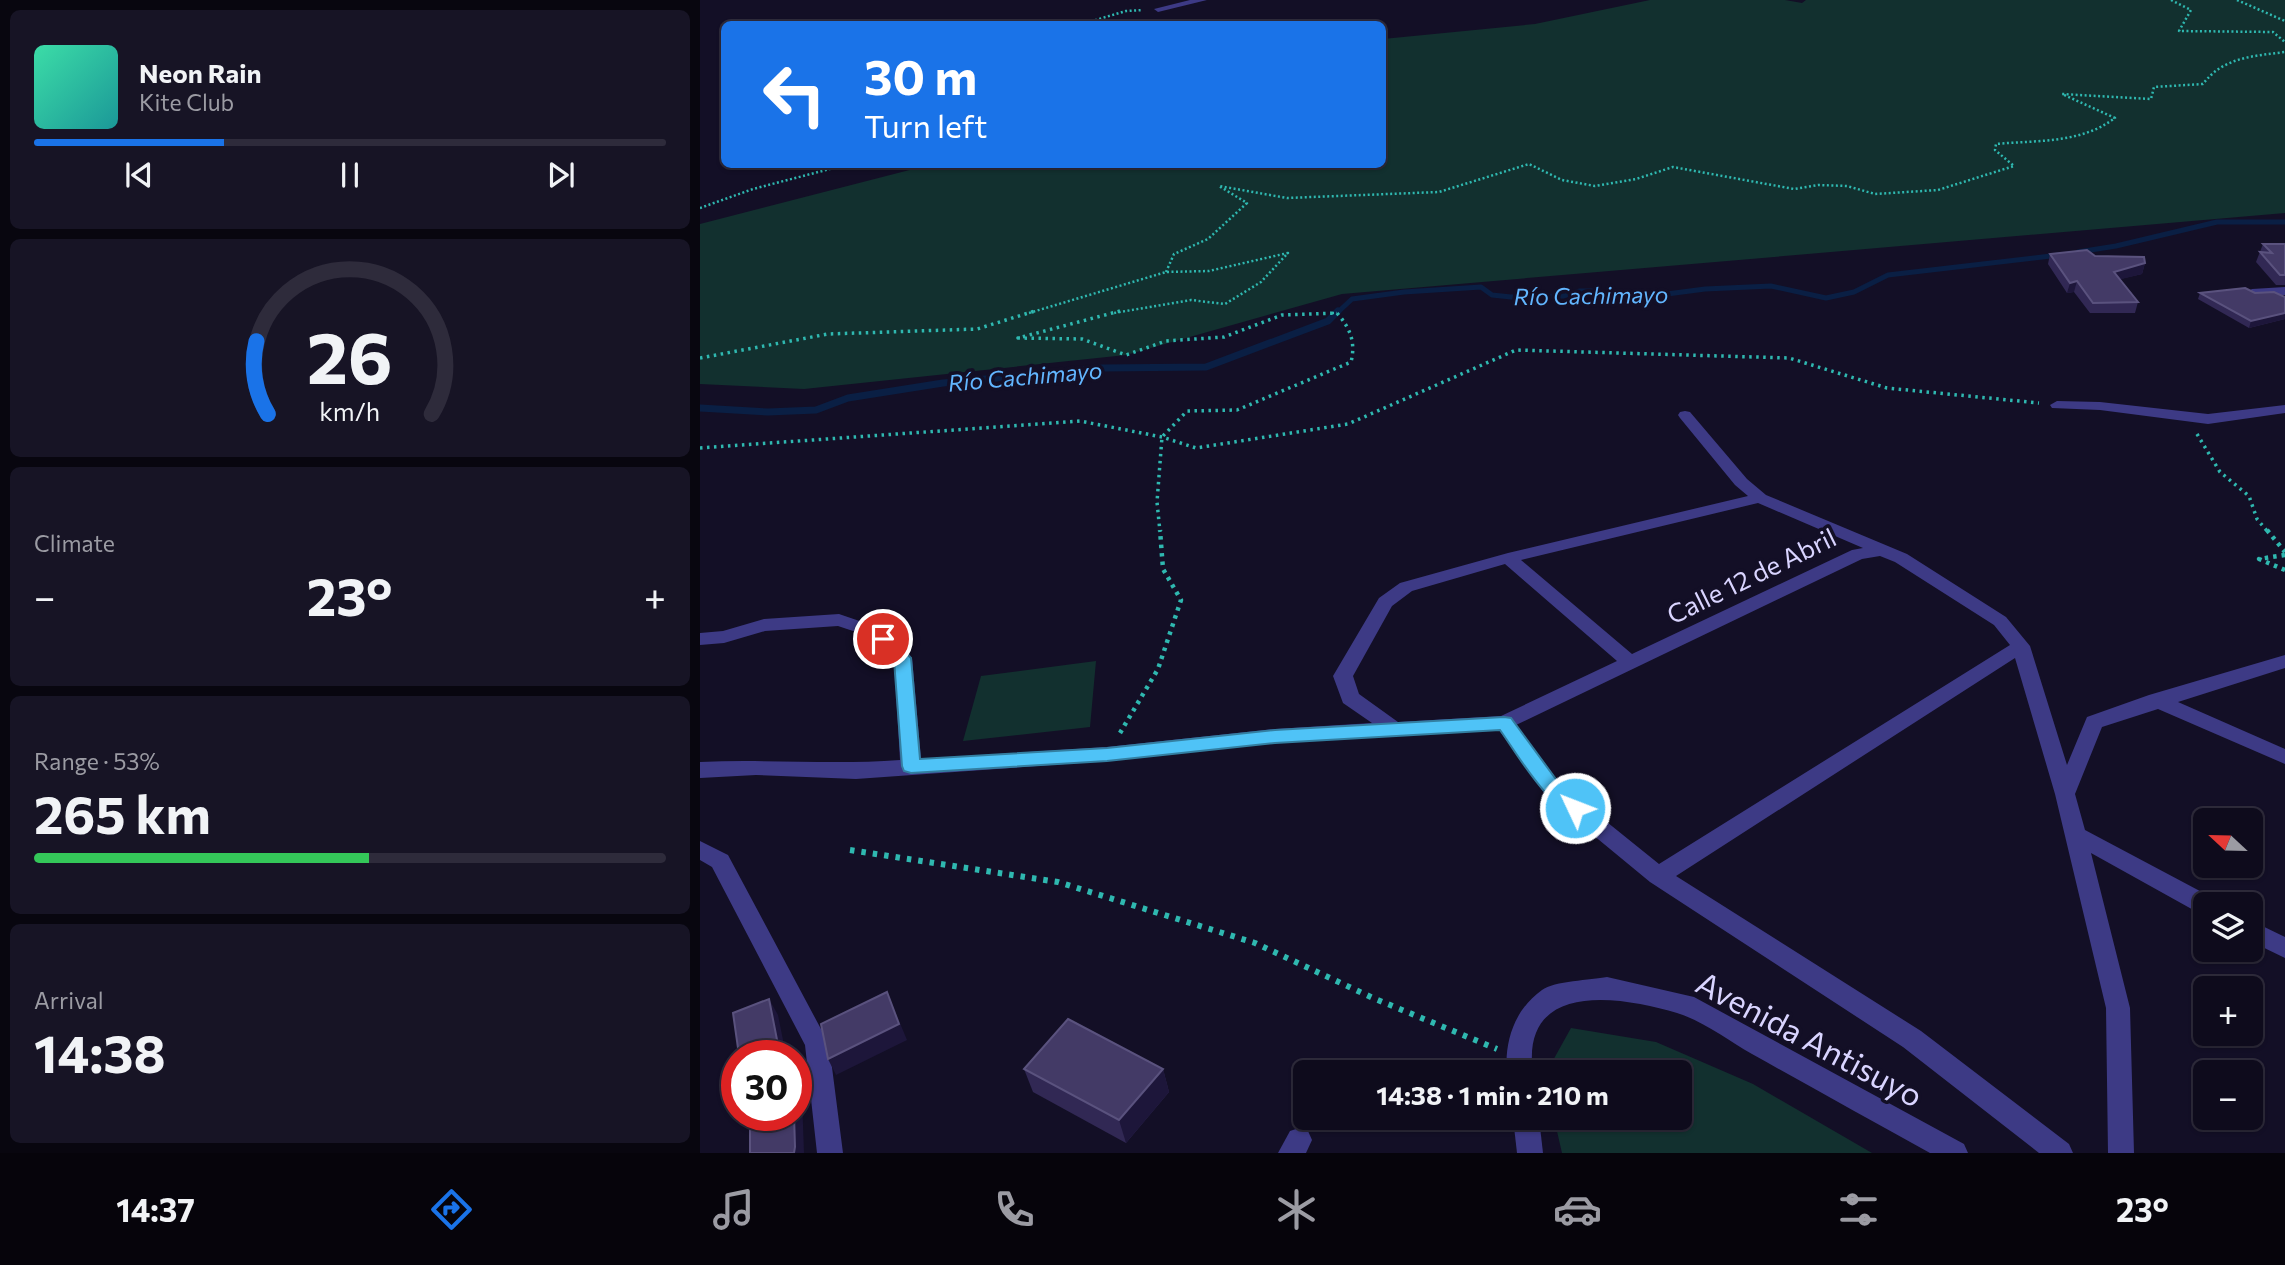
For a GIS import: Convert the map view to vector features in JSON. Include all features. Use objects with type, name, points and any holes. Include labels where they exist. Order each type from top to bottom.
[{"type":"street","points":[[1158,9],[1203,0]]},
{"type":"street","points":[[2252,293],[2285,291]]},
{"type":"street","points":[[2057,405],[2100,406],[2208,419],[2285,409]]},
{"type":"street","points":[[1685,415],[1741,482],[1760,498],[1901,558],[2000,621],[2021,646],[2076,835],[2118,1008],[2121,1153]]},
{"type":"street","points":[[1394,729],[1350,698],[1343,676],[1385,602],[1406,587],[1508,558],[1760,498]]},
{"type":"street","name":"Calle 12 de Abril","points":[[1504,723],[1858,554],[1882,550]]},
{"type":"street","points":[[1508,558],[1632,664]]},
{"type":"street","points":[[700,639],[724,637],[764,625],[839,620],[871,631],[894,647],[903,658],[911,766]]},
{"type":"street","points":[[1658,876],[2021,646]]},
{"type":"street","points":[[2065,794],[2094,722],[2285,661]]},
{"type":"street","points":[[2156,700],[2285,757]]},
{"type":"street","points":[[700,770],[756,767],[856,771],[1107,754],[1275,736],[1504,723],[1554,791],[1658,876],[1912,1039],[2060,1153]]},
{"type":"street","points":[[2076,835],[2193,898]]},
{"type":"street","points":[[700,850],[720,861],[817,1044],[830,1153]]},
{"type":"street","points":[[2263,936],[2285,948]]},
{"type":"street","name":"Avenida Antisuyo","points":[[1520,1060],[1525,1025],[1551,997],[1607,987],[1685,1004],[1955,1153]]},
{"type":"street","points":[[1527,1130],[1530,1153]]},
{"type":"path","points":[[2172,0],[2191,10],[2179,31],[2273,32],[2285,42]]},
{"type":"path","points":[[2237,0],[2284,20]]},
{"type":"path","points":[[1091,21],[1126,10],[1158,9]]},
{"type":"path","points":[[1166,272],[1174,254],[1208,239],[1247,203],[1219,186],[1287,198],[1427,193],[1439,192],[1530,164],[1562,180],[1595,186],[1636,179],[1673,167],[1794,189],[1818,185],[1847,186],[1875,194],[1938,190],[2014,166],[1995,150],[1996,144],[2079,136],[2107,125],[2115,118],[2103,110],[2080,104],[2062,94],[2151,99],[2154,87],[2203,84],[2210,71],[2230,60],[2285,52]]},
{"type":"path","points":[[700,208],[753,189],[834,168]]},
{"type":"path","points":[[700,358],[828,334],[977,329],[1166,272],[1209,271],[1287,253],[1261,282],[1225,304],[1191,300],[1122,311],[1018,338],[1082,339],[1126,355],[1166,341],[1224,337],[1282,315],[1337,313],[1349,327],[1356,348],[1351,362],[1237,411],[1187,411],[1162,438],[1157,502],[1163,569],[1181,600],[1158,669],[1107,754]]},
{"type":"path","points":[[700,448],[823,442],[1080,421],[1196,448],[1348,424],[1517,350],[1789,358],[1886,388],[2057,405]]},
{"type":"path","points":[[2187,417],[2220,472],[2249,496],[2257,519],[2285,554],[2259,559],[2285,570]]},
{"type":"path","points":[[849,850],[1058,882],[1216,930],[1255,943],[1508,1060]]},
{"type":"green space","points":[[1650,0],[1785,0],[1802,3],[1806,0],[2285,0],[2285,213],[1342,294],[1126,355],[804,389],[700,384],[700,224],[917,168],[1386,168],[1386,39],[1535,24]]},
{"type":"green space","points":[[1096,661],[1090,727],[963,741],[981,676]]},
{"type":"green space","points":[[1571,1028],[1656,1042],[1753,1084],[1872,1153],[1562,1153],[1557,1130],[1692,1130],[1692,1060],[1553,1060]]},
{"type":"building","points":[[2263,244],[2285,244],[2285,275],[2280,275],[2260,252],[2272,253]]},
{"type":"building","points":[[2087,250],[2095,256],[2144,257],[2145,263],[2114,272],[2138,302],[2093,303],[2077,281],[2070,283],[2050,254]]},
{"type":"building","points":[[2245,288],[2255,293],[2274,292],[2285,297],[2285,313],[2251,321],[2200,293]]},
{"type":"building","points":[[887,992],[899,1024],[828,1059],[821,1024]]},
{"type":"building","points":[[769,999],[777,1040],[737,1040],[733,1013]]},
{"type":"building","points":[[1068,1019],[1163,1069],[1119,1120],[1024,1069]]},
{"type":"building","points":[[750,1131],[794,1131],[794,1153],[750,1153]]},
{"type":"waterway","name":"Río Cachimayo","points":[[2078,252],[2116,246],[2217,222],[2285,222]]},
{"type":"waterway","name":"Río Cachimayo","points":[[1337,313],[1352,299],[1404,292],[1481,287],[1492,295],[1511,297],[1564,296],[1579,291],[1599,291],[1614,299],[1629,299],[1705,289],[1771,286],[1826,298],[1854,292],[1888,275],[2059,255]]},
{"type":"waterway","name":"Río Cachimayo","points":[[700,408],[768,412],[816,410],[848,398],[943,383],[1102,368],[1206,367],[1328,321],[1338,311]]},
{"type":"route","points":[[883,639],[903,658],[911,766],[1107,754],[1275,736],[1504,723],[1554,791],[1575,808]]}]
